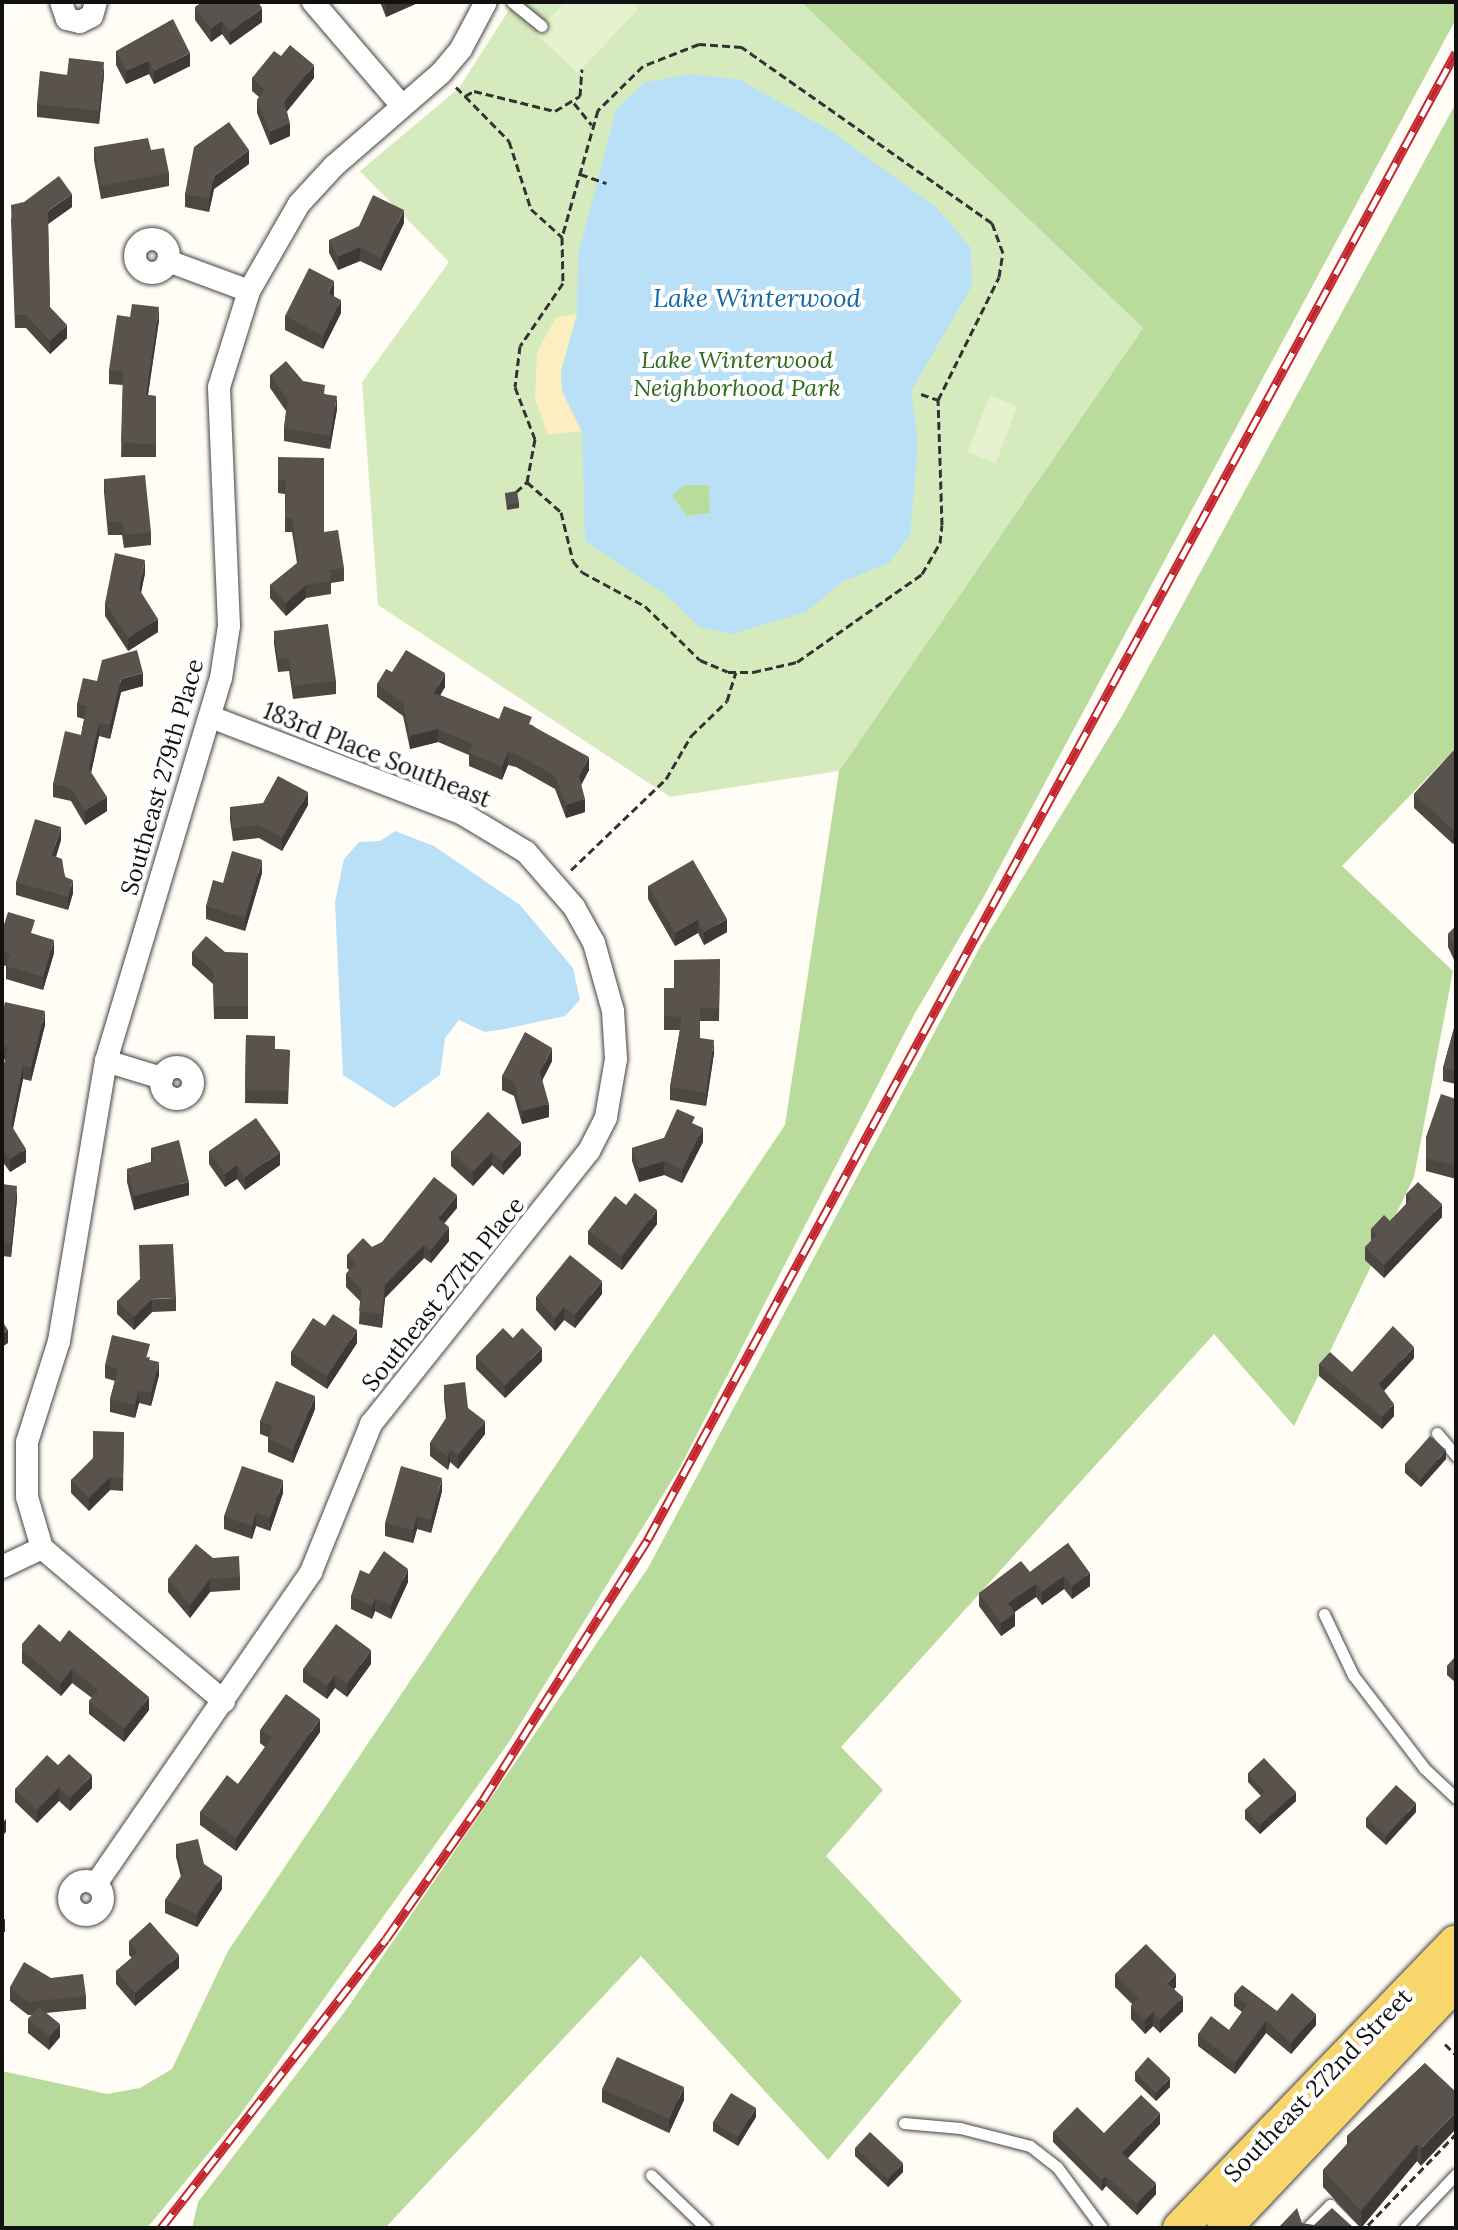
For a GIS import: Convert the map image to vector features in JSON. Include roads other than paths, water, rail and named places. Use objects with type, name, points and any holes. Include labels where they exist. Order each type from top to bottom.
[{"type":"main road","name":"Southeast 272nd Street","points":[[1180,2228],[1456,1942]]},
{"type":"main road","name":"Southeast 272nd Street","points":[[1224,2228],[1456,1983]]},
{"type":"street","points":[[61,2],[67,19],[80,22],[92,16],[98,2]]},
{"type":"street","points":[[313,2],[402,106]]},
{"type":"street","name":"Southeast 279th Place","points":[[42,1548],[27,1497],[27,1442],[59,1341],[106,1061],[211,717],[229,626],[219,387],[249,291],[299,204],[441,73],[461,49],[486,2]]},
{"type":"street","points":[[168,261],[249,291]]},
{"type":"street","name":"183rd Place Southeast","points":[[211,717],[461,813],[526,852],[556,883],[594,943],[613,1011],[616,1059]]},
{"type":"street","name":"Southeast 277th Place","points":[[96,1884],[311,1572],[371,1424],[589,1151],[606,1117],[616,1059]]},
{"type":"street","points":[[106,1061],[162,1078]]},
{"type":"street","points":[[2,1567],[42,1548],[224,1701]]},
{"type":"lane","points":[[512,2],[542,26]]},
{"type":"lane","points":[[1437,1433],[1456,1456]]},
{"type":"lane","points":[[1324,1614],[1353,1675],[1424,1768],[1456,1798]]},
{"type":"lane","points":[[904,2123],[960,2128],[1030,2146],[1057,2167],[1102,2228]]},
{"type":"lane","points":[[1405,2228],[1456,2174]]},
{"type":"lane","points":[[651,2175],[706,2228]]},
{"type":"lane","points":[[1307,2228],[1330,2205],[1353,2228]]},
{"type":"water","name":"Lake Winterwood","points":[[691,74],[740,80],[831,131],[937,208],[971,248],[972,286],[911,391],[918,444],[910,535],[889,563],[842,582],[806,612],[732,634],[699,627],[665,594],[585,541],[582,432],[562,391],[561,372],[577,314],[578,254],[616,110],[645,82]],"holes":[[[684,485],[709,485],[710,513],[687,516],[672,496]]]},
{"type":"water","points":[[395,831],[434,846],[520,905],[573,968],[580,1000],[565,1016],[505,1029],[485,1032],[459,1020],[445,1038],[440,1075],[394,1108],[343,1075],[335,902],[344,859],[359,842],[380,841]]},
{"type":"railway","points":[[161,2228],[386,1939],[483,1800],[648,1539],[1456,52]]},
{"type":"park label","name":"Lake Winterwood Neighborhood Park","points":[[737,374]]}]
